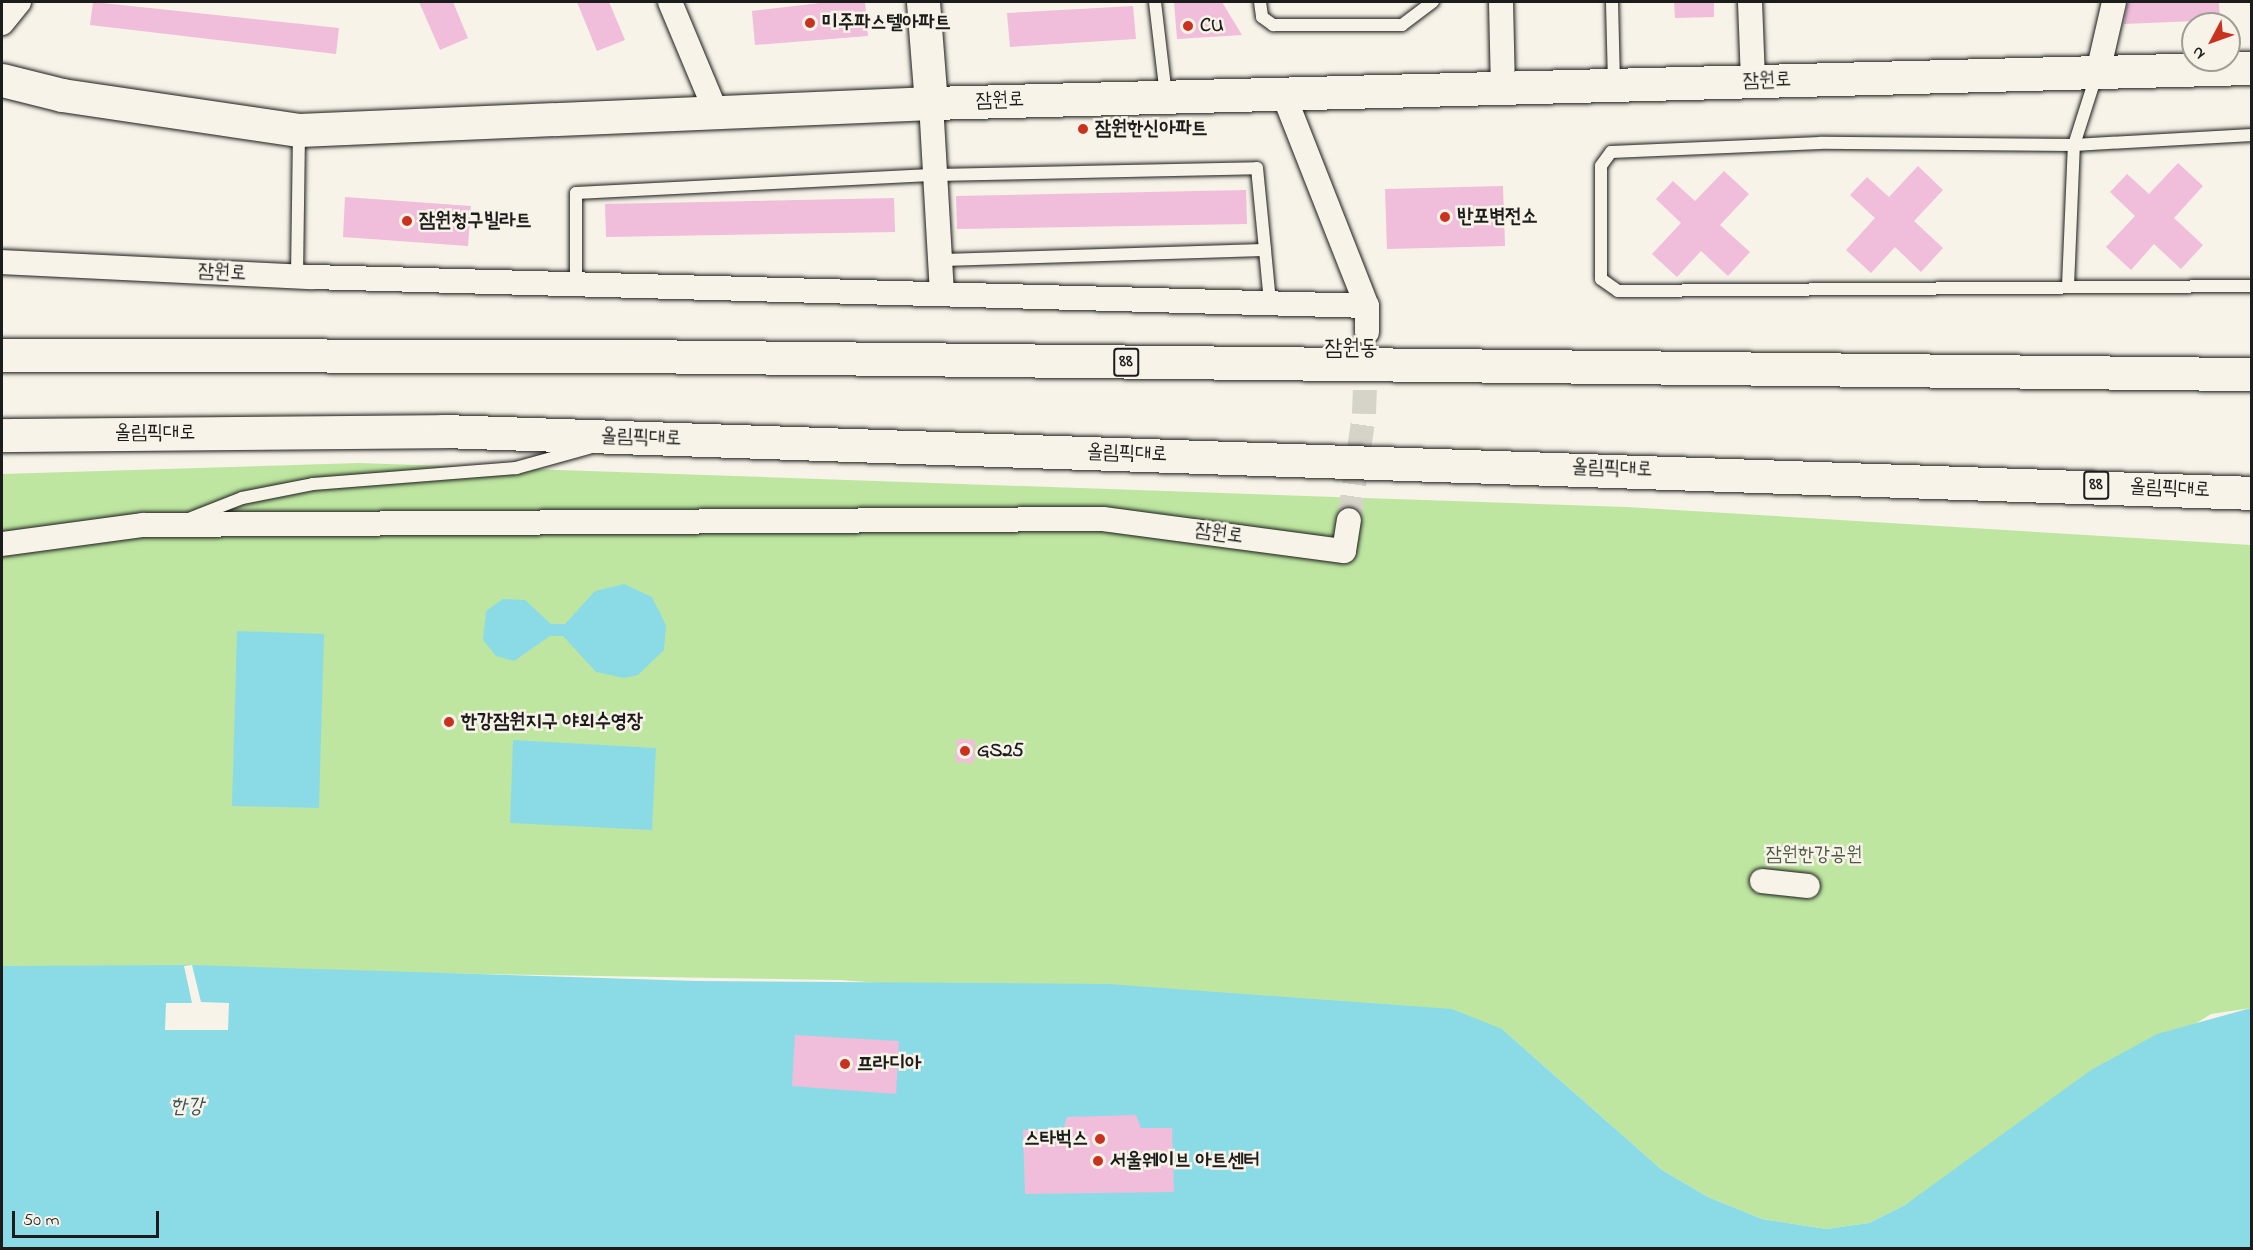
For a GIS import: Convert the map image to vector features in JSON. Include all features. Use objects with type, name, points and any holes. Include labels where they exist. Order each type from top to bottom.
[{"type":"main road","points":[[923,2],[931,103]]},
{"type":"main road","name":"잠원로","points":[[2,80],[62,95],[299,130],[931,103],[2252,68]]},
{"type":"main road","points":[[2,346],[67,352]]},
{"type":"main road","name":"88","points":[[2,355],[67,352],[2252,374]]},
{"type":"main road","name":"올림픽대로","points":[[2,435],[443,431],[2252,493]]},
{"type":"street","points":[[2,22],[19,2]]},
{"type":"street","points":[[670,2],[716,112]]},
{"type":"street","points":[[1501,2],[1503,87]]},
{"type":"street","points":[[1750,2],[1753,81]]},
{"type":"street","points":[[2098,72],[2114,2]]},
{"type":"street","points":[[1283,93],[1367,306],[1367,332]]},
{"type":"street","points":[[931,103],[942,294]]},
{"type":"street","name":"잠원로","points":[[2,262],[297,276],[576,285],[1367,306]]},
{"type":"street","name":"잠원로","points":[[174,526],[918,518],[1104,519],[1344,551],[1349,520]]},
{"type":"street","points":[[2,544],[174,526]]},
{"type":"street","points":[[1762,881],[1808,886]]},
{"type":"lane","points":[[1155,2],[1166,96]]},
{"type":"lane","points":[[1260,2],[1262,17],[1273,25],[1402,25],[1433,2]]},
{"type":"lane","points":[[1612,2],[1614,85]]},
{"type":"lane","points":[[2068,286],[2074,145],[2098,72]]},
{"type":"lane","points":[[297,276],[299,130]]},
{"type":"lane","points":[[2252,135],[2074,145],[1820,143],[1611,152],[1601,166],[1602,279],[1618,291],[2252,286]]},
{"type":"lane","points":[[576,285],[576,193],[936,175],[1257,168],[1270,302]]},
{"type":"lane","points":[[941,260],[1265,250]]},
{"type":"lane","points":[[174,526],[242,498],[313,484],[516,468],[626,437]]},
{"type":"green space","name":"잠원한강공원","points":[[359,463],[1626,507],[2251,545],[2251,1008],[2211,1014],[1905,1205],[1869,1223],[1826,1229],[1762,1219],[1708,1197],[1662,1170],[1502,1029],[840,980],[2,966],[2,474]]},
{"type":"water","points":[[624,584],[652,597],[666,625],[664,650],[638,675],[624,678],[596,672],[563,636],[550,636],[514,661],[496,656],[483,640],[486,611],[503,599],[525,600],[551,624],[565,624],[595,591]]},
{"type":"water","points":[[237,631],[324,634],[319,808],[232,806]]},
{"type":"water","points":[[513,740],[656,748],[652,830],[510,823]]},
{"type":"water","name":"한강","points":[[192,965],[696,981],[1108,984],[1452,1009],[1502,1029],[1662,1170],[1708,1197],[1762,1219],[1826,1229],[1869,1223],[1905,1205],[2091,1070],[2157,1034],[2251,1008],[2251,1248],[2,1248],[2,966]]},
{"type":"pier","points":[[192,965],[201,1002],[229,1003],[228,1030],[165,1030],[166,1003],[192,1003],[184,966]]},
{"type":"building","points":[[93,2],[339,28],[336,54],[90,25]]},
{"type":"building","points":[[419,2],[453,2],[468,38],[440,50]]},
{"type":"building","points":[[577,2],[609,2],[625,40],[597,51]]},
{"type":"building","name":"미주파스텔아파트","points":[[829,2],[865,2],[868,36],[755,45],[752,11]]},
{"type":"building","points":[[1174,2],[1222,2],[1242,35],[1177,39]]},
{"type":"building","points":[[1674,2],[1714,2],[1714,17],[1675,18]]},
{"type":"building","points":[[2128,2],[2219,2],[2220,12],[2181,12],[2181,22],[2124,24]]},
{"type":"building","points":[[1133,6],[1136,39],[1010,47],[1007,13]]},
{"type":"building","points":[[2178,163],[2203,186],[2174,218],[2203,245],[2181,269],[2154,244],[2131,270],[2106,247],[2135,216],[2110,192],[2127,174],[2149,194]]},
{"type":"building","points":[[1918,166],[1943,190],[1914,221],[1943,248],[1921,272],[1895,247],[1871,273],[1846,250],[1875,218],[1850,195],[1867,177],[1889,197]]},
{"type":"building","points":[[1724,171],[1749,194],[1720,225],[1750,252],[1728,276],[1701,251],[1677,277],[1652,254],[1681,223],[1656,199],[1673,181],[1695,201]]},
{"type":"building","name":"반포변전소","points":[[1503,186],[1505,246],[1387,249],[1385,189]]},
{"type":"building","points":[[1246,190],[1247,224],[957,229],[956,196]]},
{"type":"building","name":"잠원청구빌라트","points":[[345,197],[471,206],[468,246],[343,237]]},
{"type":"building","points":[[894,198],[895,232],[606,237],[605,204]]},
{"type":"building","name":"GS25","points":[[957,739],[975,740],[974,763],[955,762]]},
{"type":"building","name":"프라디아","points":[[795,1035],[899,1041],[896,1094],[792,1086]]},
{"type":"building","name":"서울웨이브 아트센터","points":[[1136,1115],[1141,1128],[1172,1128],[1174,1192],[1025,1194],[1023,1130],[1063,1130],[1067,1117]]},
{"type":"tunnel","points":[[1349,520],[1364,414],[1367,332]]},
{"type":"place","name":"미주파스텔아파트","points":[[810,23]]},
{"type":"place","name":"CU","points":[[1188,26]]},
{"type":"place","name":"잠원한신아파트","points":[[1083,129]]},
{"type":"place","name":"반포변전소","points":[[1445,217]]},
{"type":"place","name":"잠원청구빌라트","points":[[407,221]]},
{"type":"place","name":"한강잠원지구 야외수영장","points":[[449,722]]},
{"type":"place","name":"GS25","points":[[965,751]]},
{"type":"place","name":"프라디아","points":[[845,1064]]},
{"type":"place","name":"스타벅스","points":[[1100,1139]]},
{"type":"place","name":"서울웨이브 아트센터","points":[[1098,1161]]},
{"type":"district","name":"잠원동","points":[[1351,350]]}]
